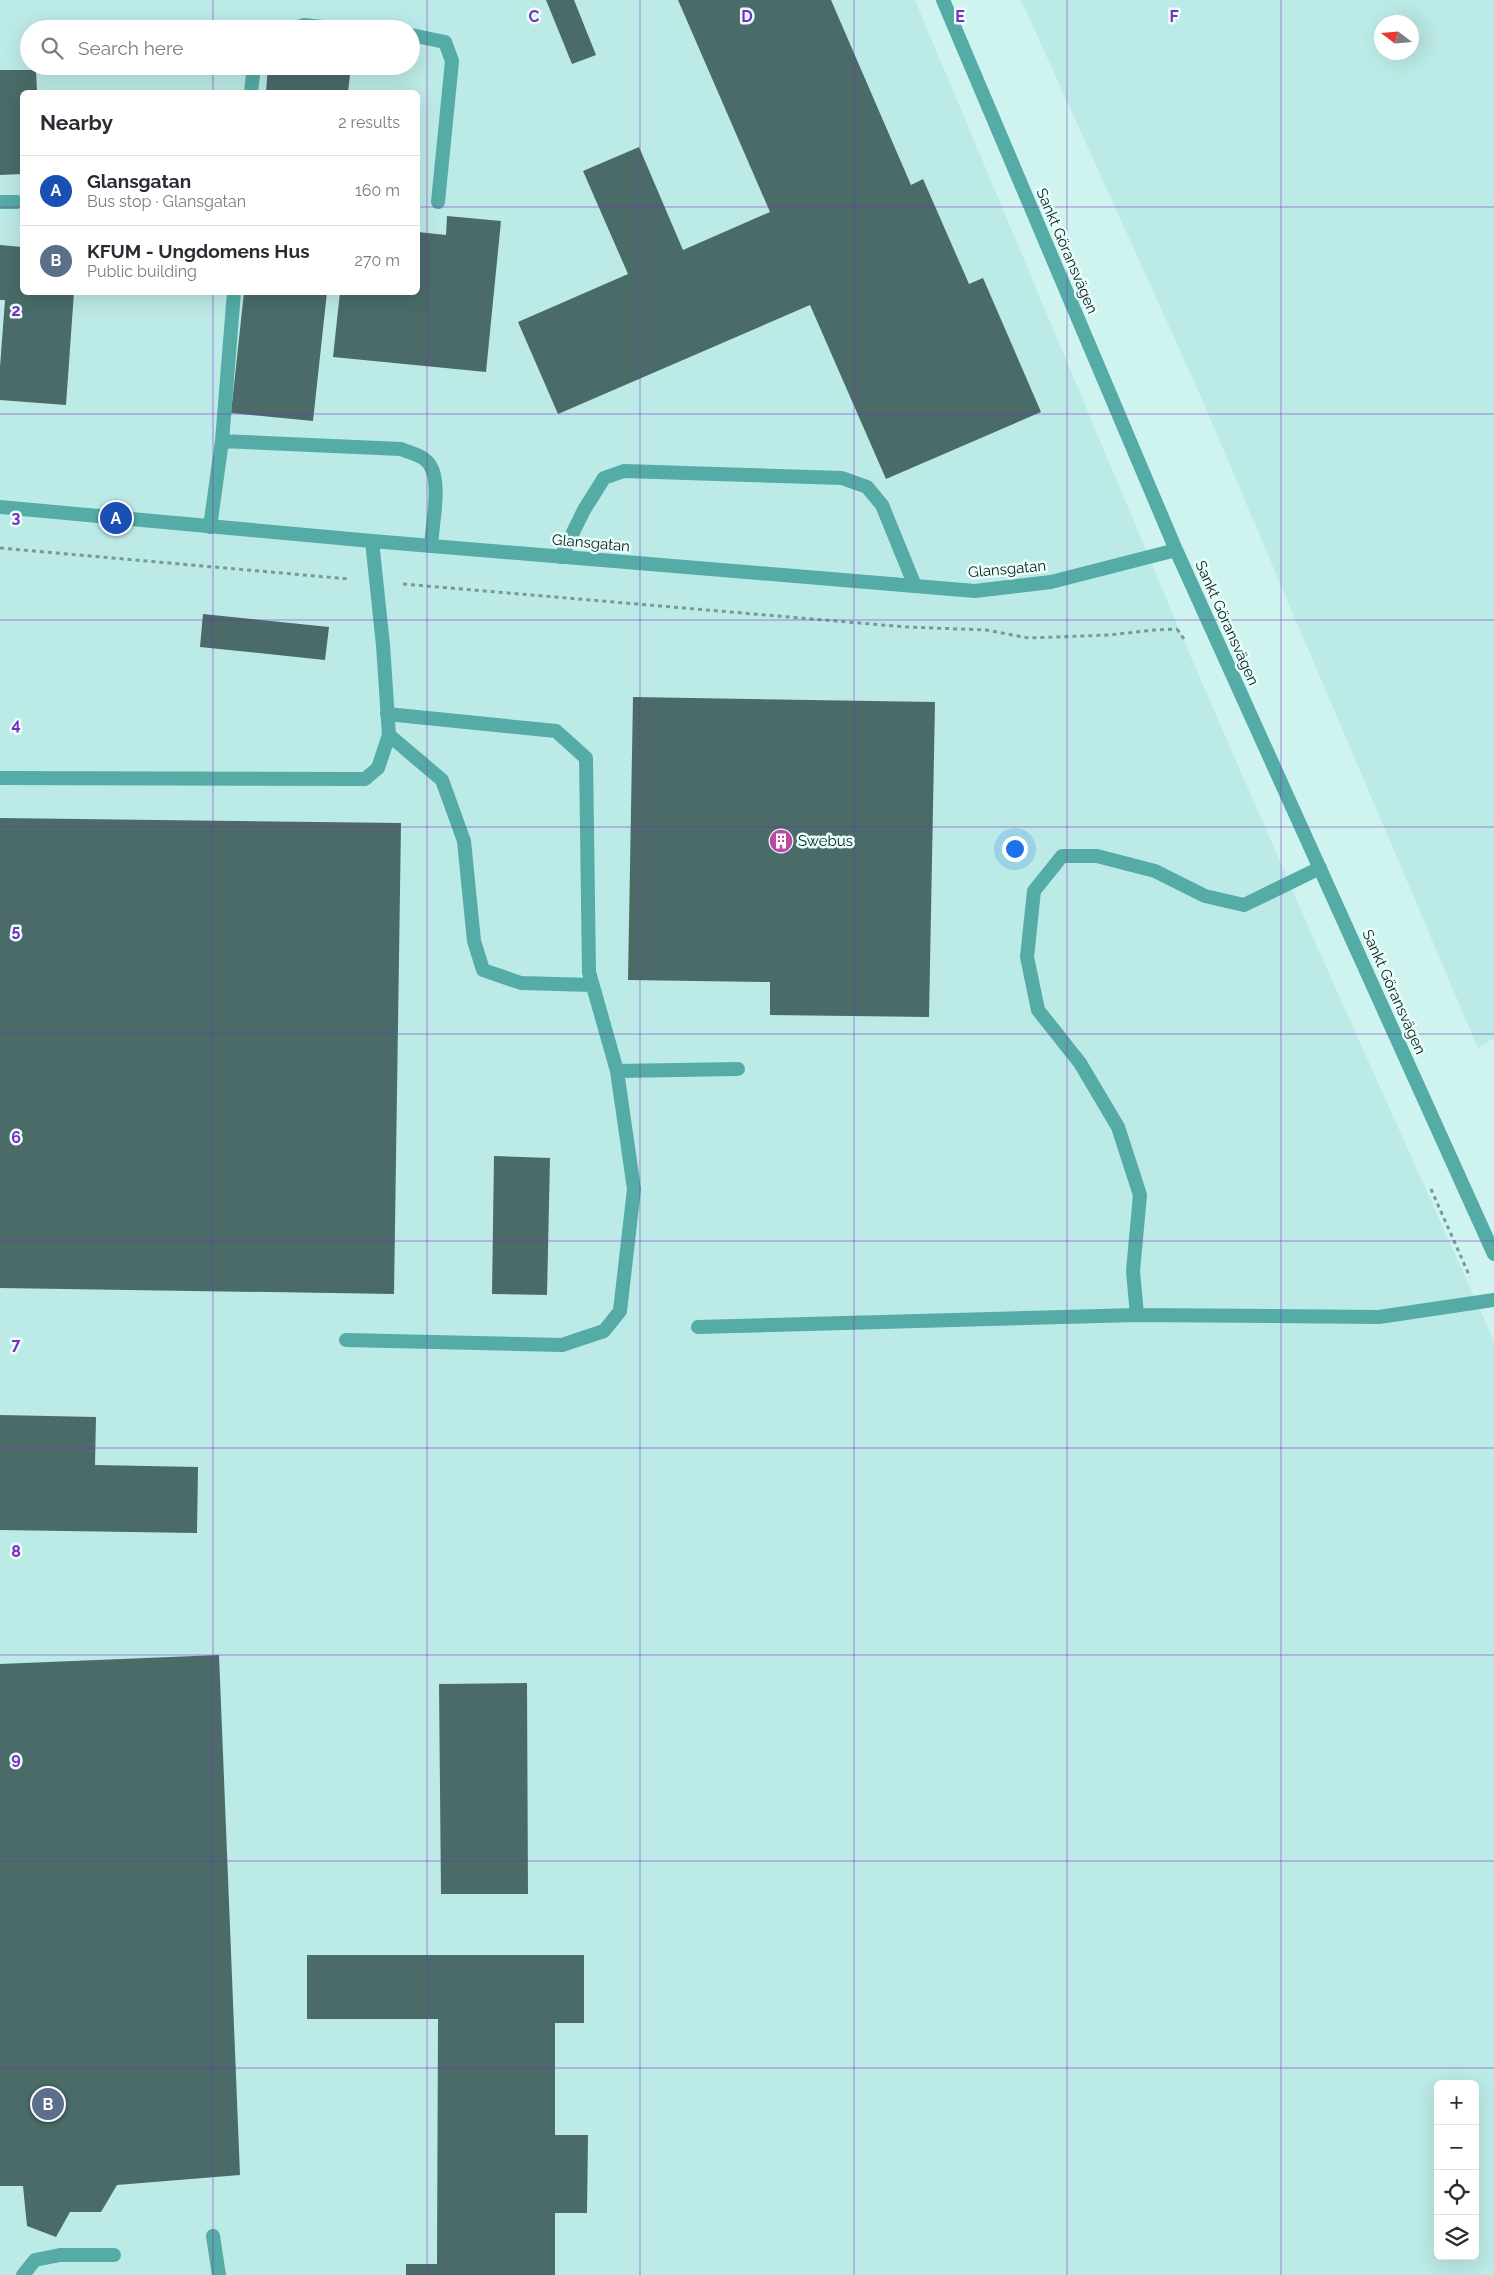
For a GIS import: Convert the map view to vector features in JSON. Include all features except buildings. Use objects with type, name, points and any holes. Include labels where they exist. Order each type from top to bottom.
[{"type":"street","name":"Sankt Göransvägen","points":[[943,0],[1176,550],[1494,1254]]},
{"type":"street","points":[[420,38],[445,42],[452,61],[438,202]]},
{"type":"street","points":[[251,90],[253,75]]},
{"type":"street","points":[[0,202],[17,202]]},
{"type":"street","points":[[210,527],[222,441],[234,295]]},
{"type":"street","points":[[222,441],[401,449],[421,457],[431,466],[436,484],[431,546]]},
{"type":"street","points":[[561,557],[584,510],[604,478],[624,471],[842,478],[867,487],[882,505],[915,586]]},
{"type":"street","name":"Glansgatan","points":[[0,507],[372,541],[975,591],[1050,582],[1176,550]]},
{"type":"street","points":[[0,778],[365,779],[378,768],[388,735],[383,645],[372,541]]},
{"type":"street","points":[[346,1340],[562,1345],[604,1331],[620,1311],[634,1189],[617,1071],[589,972],[586,758],[556,730],[387,714]]},
{"type":"street","points":[[388,735],[442,780],[464,841],[474,942],[483,970],[521,983],[592,985]]},
{"type":"street","points":[[1137,1315],[1133,1271],[1140,1195],[1118,1127],[1080,1063],[1038,1010],[1027,957],[1034,891],[1062,856],[1098,856],[1155,871],[1205,896],[1244,905],[1320,868]]},
{"type":"street","points":[[617,1071],[738,1069]]},
{"type":"street","points":[[698,1327],[1137,1315],[1379,1317],[1494,1300]]},
{"type":"street","points":[[213,2236],[219,2275]]},
{"type":"street","points":[[23,2275],[35,2260],[60,2255],[114,2255]]},
{"type":"path","points":[[0,548],[896,626],[986,630],[1029,638],[1177,630]]},
{"type":"shaded area","points":[[0,0],[915,0],[1193,662],[1319,951],[1494,1341],[1494,2275],[0,2275]]},
{"type":"shaded area","points":[[1021,0],[1494,0],[1494,1038],[1478,1048],[1197,388]]},
{"type":"place","name":"Glansgatan","points":[[116,518]]},
{"type":"place","name":"Swebus","points":[[781,841]]},
{"type":"place","name":"KFUM - Ungdomens Hus","points":[[48,2104]]}]
